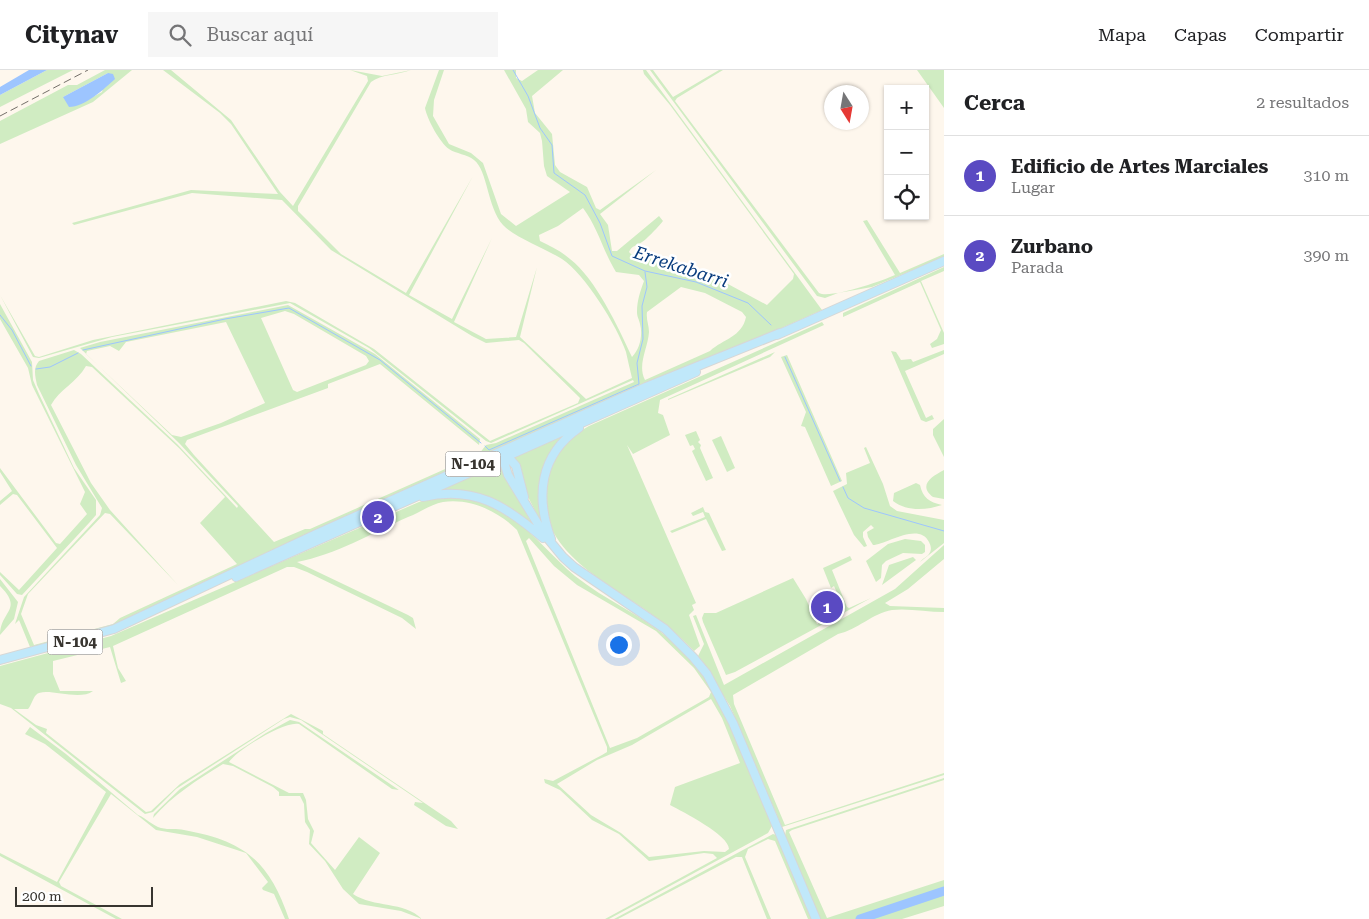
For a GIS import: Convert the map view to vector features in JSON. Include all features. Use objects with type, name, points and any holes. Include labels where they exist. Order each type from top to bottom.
[{"type":"main road","name":"N-104","points":[[0,660],[103,634],[944,261]]},
{"type":"main road","name":"N-104","points":[[171,604],[282,550],[520,443],[646,388],[780,333]]},
{"type":"main road","points":[[554,548],[544,520],[541,498],[543,476],[547,465],[552,454],[568,436],[606,412]]},
{"type":"main road","points":[[504,457],[520,443]]},
{"type":"main road","points":[[464,468],[491,459],[509,458],[516,466],[525,501],[554,548]]},
{"type":"main road","points":[[390,508],[436,494],[452,493],[481,498],[505,508],[574,567],[665,629],[693,656],[706,674],[733,723],[816,919]]},
{"type":"green space","points":[[47,70],[73,70],[0,107],[0,95]]},
{"type":"green space","points":[[105,70],[132,70],[93,102],[0,144],[0,121],[68,85],[77,85]],"holes":[[[108,73],[102,92],[89,99],[63,97]]]},
{"type":"green space","points":[[163,70],[171,70],[231,120],[280,192],[293,206],[368,81],[367,76],[350,70],[382,76],[411,70],[380,77],[371,82],[298,206],[298,211],[341,254],[406,293],[473,176],[409,295],[452,319],[492,238],[454,322],[486,339],[516,337],[537,267],[520,337],[586,399],[632,378],[622,341],[608,315],[590,288],[571,266],[555,255],[515,234],[503,225],[494,209],[479,165],[471,158],[452,151],[445,146],[434,130],[425,108],[439,70],[444,70],[434,100],[433,116],[449,144],[471,153],[483,163],[501,214],[516,226],[570,192],[547,176],[540,133],[528,122],[526,109],[504,70],[516,70],[516,78],[522,81],[538,70],[563,70],[532,96],[535,113],[552,134],[555,165],[560,172],[587,187],[596,208],[600,210],[656,170],[600,214],[608,225],[612,251],[617,251],[659,216],[663,221],[647,238],[632,248],[629,252],[631,254],[678,264],[715,277],[767,305],[793,279],[794,274],[670,105],[644,74],[643,70],[646,70],[822,310],[104,629],[30,647],[19,620],[15,624],[24,597],[100,515],[102,508],[76,465],[37,385],[35,369],[39,361],[74,350],[81,354],[177,444],[237,508],[238,506],[179,443],[100,367],[172,435],[181,437],[221,423],[265,403],[226,322],[126,342],[119,351],[110,346],[87,351],[86,354],[80,348],[100,342],[288,305],[375,354],[480,439],[479,445],[380,364],[328,384],[328,388],[187,440],[185,444],[194,455],[274,542],[305,529],[310,529],[479,454],[486,445],[496,443],[634,382],[633,380],[491,443],[369,348],[290,303],[112,337],[39,358],[33,357],[0,295],[35,356],[39,357],[93,340],[286,301],[295,303],[374,349],[490,441],[578,403],[580,398],[524,343],[519,340],[486,343],[472,336],[331,250],[282,200],[192,193],[74,225],[72,223],[191,190],[278,194],[231,124],[220,113]],"holes":[[[583,208],[593,223],[616,272],[639,275],[644,281],[637,308],[641,337],[639,346],[632,357],[606,304],[589,279],[567,256],[540,241],[539,235],[558,226]],[[681,287],[705,293],[742,312],[746,317],[741,329],[710,351],[645,380],[642,368],[649,332],[647,312]],[[285,311],[294,314],[366,356],[369,361],[366,365],[297,392],[293,390],[261,318]],[[86,366],[92,367],[179,448],[225,497],[200,523],[237,564],[120,618],[113,624],[34,645],[21,614],[28,594],[105,513],[110,514],[178,585],[110,510],[91,483],[51,405]]]},
{"type":"green space","points":[[650,70],[653,70],[673,97],[719,70],[723,70],[675,101],[819,293],[837,293],[825,298],[817,296]]},
{"type":"green space","points":[[917,70],[944,70],[944,108],[929,85]]},
{"type":"green space","points":[[867,220],[900,273],[944,254],[944,257],[872,287],[845,292],[895,275],[863,221]]},
{"type":"green space","points":[[944,267],[944,271],[921,281],[944,333],[944,344],[932,348],[930,344],[937,339],[941,330],[920,282],[843,317],[843,313]]},
{"type":"green space","points":[[0,304],[32,362],[33,380],[74,468],[96,500],[96,515],[22,595],[17,594],[0,575],[0,572],[19,590],[57,548],[17,495],[13,494],[0,505],[0,501],[12,491],[0,472],[0,468],[56,543],[60,544],[87,514],[80,504],[85,492],[32,385],[28,368],[0,319]]},
{"type":"green space","points":[[822,322],[824,325],[660,400],[658,413],[663,415],[670,435],[633,454],[627,445],[696,603],[692,605],[694,610],[689,615],[700,646],[694,651],[659,620],[594,575],[559,542],[549,522],[545,499],[552,465],[559,452],[569,440],[589,426]]},
{"type":"green space","points":[[944,350],[944,354],[905,371],[926,418],[932,415],[934,419],[926,422],[921,420],[891,351],[896,352],[901,360],[911,359],[913,362]]},
{"type":"green space","points":[[775,352],[770,357],[668,400],[668,399]]},
{"type":"green space","points":[[787,355],[842,481],[831,486],[805,427],[801,426],[806,412],[781,357]]},
{"type":"green space","points":[[944,419],[944,457],[933,435],[933,429]]},
{"type":"green space","points":[[696,431],[700,440],[698,442],[701,445],[700,448],[713,478],[706,481],[692,451],[695,449],[693,445],[690,446],[685,435]]},
{"type":"green space","points":[[567,433],[550,457],[542,474],[539,506],[543,526],[528,497],[514,457]]},
{"type":"green space","points":[[721,436],[735,468],[727,472],[712,440]]},
{"type":"green space","points":[[866,447],[883,484],[890,506],[897,511],[944,520],[944,543],[920,562],[929,554],[931,548],[924,536],[918,534],[910,534],[873,545],[867,532],[874,528],[871,525],[863,532],[867,546],[864,547],[854,535],[833,491],[847,484],[846,473],[870,463],[864,448]]},
{"type":"green space","points":[[500,463],[503,472],[534,527],[508,507],[435,492]]},
{"type":"green space","points":[[944,470],[944,499],[933,497],[926,485],[931,478]]},
{"type":"green space","points":[[916,483],[920,485],[927,499],[942,505],[917,509],[904,507],[893,501],[894,493]]},
{"type":"green space","points":[[463,497],[489,503],[515,520],[575,576],[648,623],[672,641],[706,680],[732,727],[772,826],[768,833],[609,919],[605,919],[717,858],[713,854],[704,853],[649,861],[619,834],[592,820],[560,790],[545,783],[544,779],[553,781],[602,755],[607,752],[607,747],[517,530],[501,517],[483,507],[463,502],[443,502],[434,505],[339,549],[297,562],[408,615],[413,618],[416,629],[402,618],[307,572],[294,567],[287,567],[113,646],[118,668],[126,681],[121,683],[110,647],[53,661],[53,674],[60,691],[93,691],[79,695],[40,693],[35,696],[28,709],[14,709],[36,725],[47,729],[46,733],[146,812],[151,811],[180,784],[291,714],[323,731],[323,734],[451,821],[458,829],[446,826],[414,805],[415,802],[423,803],[301,720],[290,717],[284,719],[176,789],[153,812],[145,814],[11,708],[0,704],[0,666],[111,636],[432,498]],"holes":[[[529,538],[554,566],[577,585],[656,631],[694,668],[711,692],[709,697],[637,738],[610,748],[526,541]],[[711,699],[722,718],[740,763],[675,787],[670,805],[704,824],[722,837],[729,849],[725,852],[704,851],[649,857],[621,833],[591,815],[557,784],[597,760],[632,745]]]},
{"type":"green space","points":[[703,507],[705,512],[709,513],[726,550],[722,551],[706,519],[672,533],[670,531],[705,517],[703,512],[693,516],[691,513]]},
{"type":"green space","points":[[905,539],[921,541],[925,545],[925,552],[922,554],[903,553],[886,561],[882,565],[881,578],[876,582],[866,561],[888,544]]},
{"type":"green space","points":[[944,545],[944,559],[908,589],[885,603],[890,606],[944,608],[944,612],[904,609],[885,612],[838,634],[733,695],[734,704],[785,825],[944,773],[944,775],[782,827],[730,706],[698,656],[704,644],[693,616],[696,615],[724,685],[895,589]]},
{"type":"green space","points":[[850,556],[852,560],[832,570],[847,607],[849,608],[871,598],[735,672],[726,675],[703,622],[704,613],[716,613],[793,578],[806,599],[817,624],[845,611],[834,586],[831,588],[823,568]]},
{"type":"green space","points":[[913,557],[916,560],[882,585],[889,565]]},
{"type":"green space","points":[[0,579],[18,602],[14,619],[0,635],[3,621],[11,606],[7,594],[0,586]]},
{"type":"green space","points":[[290,720],[299,722],[399,790],[392,789],[299,724],[283,727],[261,737],[229,762],[289,793],[303,793],[306,800],[308,819],[314,831],[311,843],[335,870],[359,837],[380,853],[353,894],[370,901],[407,909],[422,919],[401,911],[359,904],[343,889],[325,861],[309,844],[310,830],[305,822],[304,804],[300,796],[279,796],[279,792],[273,787],[233,766],[223,764],[204,776],[177,795],[153,818],[154,814],[180,789],[266,733]]},
{"type":"green space","points":[[30,727],[66,754],[138,815],[155,826],[164,829],[181,829],[223,840],[239,848],[252,857],[273,882],[289,919],[285,919],[274,894],[263,890],[262,888],[268,882],[246,853],[197,837],[156,830],[111,794],[59,882],[61,886],[122,919],[116,919],[0,856],[0,853],[57,882],[106,792],[45,744],[25,734]]},
{"type":"green space","points":[[944,778],[944,780],[789,832],[827,918],[944,880],[944,906],[902,919],[819,919],[788,845],[785,836],[786,830]]},
{"type":"green space","points":[[773,834],[776,835],[812,919],[808,919],[775,841],[768,839],[748,849],[745,857],[771,919],[767,919],[742,857],[736,857],[618,919],[614,919]]},
{"type":"water","points":[[29,70],[47,70],[0,95],[0,87]]},
{"type":"water","points":[[108,73],[113,74],[115,79],[105,88],[88,101],[69,107],[63,97]]},
{"type":"waterway","name":"Errekabarri","points":[[513,70],[528,96],[540,128],[552,145],[554,173],[585,195],[600,223],[612,256],[645,271],[696,282],[748,303],[771,325]]},
{"type":"waterway","points":[[485,446],[489,450],[639,384],[637,363],[643,339],[642,306],[647,287],[645,272]]},
{"type":"waterway","points":[[83,350],[225,319],[289,308],[380,360],[481,443]]},
{"type":"waterway","points":[[0,315],[12,330],[31,366]]},
{"type":"waterway","points":[[36,369],[50,367],[78,353]]},
{"type":"waterway","name":"Errekabarri","points":[[785,357],[840,481]]},
{"type":"waterway","name":"Errekabarri","points":[[843,487],[848,498],[864,508],[944,531]]},
{"type":"waterway","points":[[860,919],[944,891]]},
{"type":"railway","points":[[0,116],[88,70]]},
{"type":"place","name":"Zurbano","points":[[378,517]]},
{"type":"place","name":"Edificio de Artes Marciales","points":[[827,607]]}]
